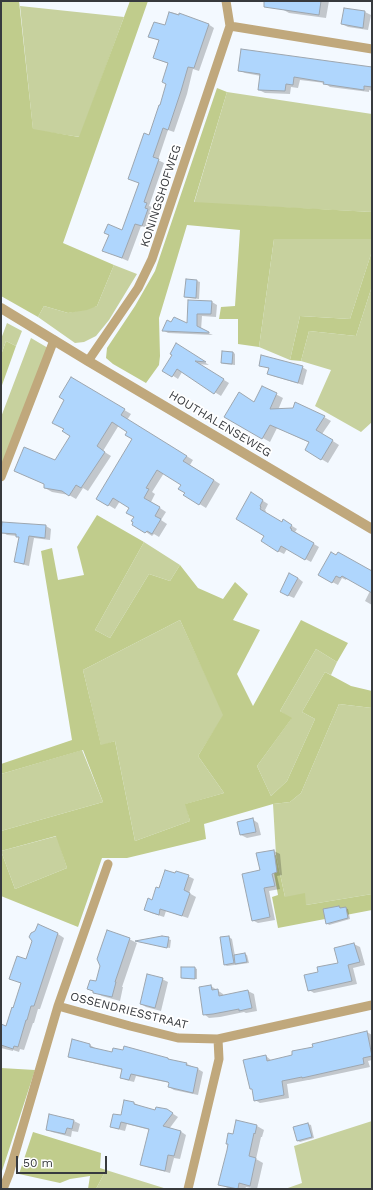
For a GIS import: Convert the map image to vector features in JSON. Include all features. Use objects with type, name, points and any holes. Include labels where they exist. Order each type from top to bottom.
[{"type":"street","name":"KONINGSHOFWEG","points":[[88,361],[138,288],[152,259],[230,26],[226,1]]},
{"type":"street","points":[[230,26],[372,49]]},
{"type":"street","name":"HOUTHALENSEWEG","points":[[1,308],[372,529]]},
{"type":"street","points":[[1,477],[54,340]]},
{"type":"street","name":"OSSENDRIESSTRAAT","points":[[2,1189],[9,1174],[58,1006],[108,864]]},
{"type":"street","name":"OSSENDRIESSTRAAT","points":[[58,1006],[178,1038],[218,1039],[372,1005]]},
{"type":"street","points":[[188,1189],[219,1059],[218,1039]]},
{"type":"green space","points":[[1,1],[19,1],[33,129],[79,137],[130,1],[148,1],[63,243],[114,265],[97,306],[87,310],[68,313],[44,306],[38,317],[1,296]]},
{"type":"green space","points":[[20,6],[124,17],[80,137],[33,130]]},
{"type":"green space","points":[[217,88],[227,92],[194,202],[372,212],[372,239],[274,239],[259,347],[238,344],[238,319],[219,319],[221,307],[235,306],[240,230],[187,225],[159,318],[159,365],[146,383],[113,364],[106,358],[107,348],[135,306],[155,271]]},
{"type":"green space","points":[[227,92],[372,114],[372,212],[194,203]]},
{"type":"green space","points":[[274,239],[372,239],[372,251],[350,319],[300,316],[290,360],[259,347]]},
{"type":"green space","points":[[372,251],[372,286],[356,336],[309,331],[301,361],[290,360],[300,316],[350,319]]},
{"type":"green space","points":[[114,265],[137,274],[109,320],[96,336],[84,342],[75,343],[38,317],[44,306],[68,313],[97,306]]},
{"type":"green space","points":[[372,286],[372,422],[361,432],[315,406],[331,370],[301,361],[309,331],[356,336]]},
{"type":"green space","points":[[7,323],[22,331],[16,346],[6,341],[1,355],[1,339]]},
{"type":"green space","points":[[31,338],[48,348],[1,473],[1,417]]},
{"type":"green space","points":[[6,341],[16,346],[1,388],[1,355]]},
{"type":"green space","points":[[97,515],[144,542],[95,630],[110,638],[149,574],[170,581],[180,565],[198,588],[223,599],[235,582],[248,594],[233,620],[260,630],[237,674],[253,706],[301,620],[348,643],[337,662],[316,649],[280,711],[292,718],[257,766],[271,796],[287,781],[315,719],[302,712],[325,672],[351,686],[372,691],[372,708],[339,704],[301,793],[290,802],[273,804],[204,824],[206,839],[127,858],[102,858],[78,927],[1,896],[1,851],[1,831],[103,802],[83,750],[1,774],[1,764],[72,740],[41,551],[52,548],[58,580],[84,575],[77,547]],"holes":[[[180,620],[223,715],[198,756],[224,793],[185,804],[190,821],[135,841],[115,741],[101,745],[83,670]],[[56,836],[67,868],[15,889],[1,851]]]},
{"type":"green space","points":[[144,542],[180,565],[170,581],[149,574],[110,638],[95,630]]},
{"type":"green space","points":[[180,620],[224,715],[198,756],[224,793],[186,804],[190,821],[135,841],[115,741],[101,746],[83,670]]},
{"type":"green space","points":[[316,649],[337,662],[331,675],[325,672],[302,712],[315,719],[287,781],[271,796],[257,766],[291,719],[280,711]]},
{"type":"green space","points":[[339,704],[372,708],[372,894],[306,905],[285,897],[276,855],[273,804],[290,802],[301,793]]},
{"type":"green space","points":[[82,750],[103,802],[1,831],[1,774]]},
{"type":"green space","points":[[57,836],[67,868],[15,889],[1,851]]},
{"type":"green space","points":[[276,855],[285,897],[305,893],[306,905],[372,894],[372,910],[278,928],[272,897],[278,895],[271,857]]},
{"type":"green space","points":[[1,1068],[35,1070],[1,1174]]},
{"type":"green space","points":[[372,1121],[372,1189],[285,1189],[302,1183],[294,1146]]},
{"type":"green space","points":[[33,1132],[101,1153],[100,1168],[106,1170],[96,1189],[88,1189],[90,1176],[70,1179],[60,1183],[19,1174]]},
{"type":"green space","points":[[106,1170],[167,1189],[96,1189]]},
{"type":"building","points":[[264,1],[321,1],[319,15],[264,7]]},
{"type":"building","points":[[344,8],[365,11],[363,28],[341,24]]},
{"type":"building","points":[[169,12],[179,15],[179,13],[209,24],[194,68],[188,67],[168,130],[163,128],[153,157],[159,159],[144,202],[147,203],[145,208],[148,209],[142,226],[135,224],[122,258],[102,251],[109,235],[104,233],[108,224],[122,230],[139,183],[128,179],[144,133],[149,135],[160,105],[166,84],[162,82],[168,63],[153,58],[159,40],[148,37],[154,22],[165,25]]},
{"type":"building","points":[[241,49],[372,67],[372,87],[364,86],[364,90],[323,84],[324,82],[294,77],[293,85],[286,84],[285,91],[258,90],[260,74],[238,71]]},
{"type":"building","points":[[186,279],[197,280],[196,298],[184,297]]},
{"type":"building","points":[[188,300],[212,301],[211,314],[197,314],[197,326],[209,333],[162,331],[167,320],[171,322],[174,317],[187,323]]},
{"type":"building","points":[[176,343],[206,362],[195,361],[224,379],[214,394],[177,369],[172,377],[162,371],[172,355],[170,354]]},
{"type":"building","points":[[222,351],[233,352],[232,364],[221,363]]},
{"type":"building","points":[[261,355],[303,366],[298,383],[267,374],[269,368],[259,366]]},
{"type":"building","points":[[71,377],[125,409],[121,415],[187,456],[183,461],[214,480],[199,505],[183,495],[185,493],[178,489],[181,485],[157,470],[146,488],[149,489],[144,498],[160,507],[155,516],[161,519],[152,534],[147,531],[145,533],[132,525],[133,522],[131,521],[134,517],[126,513],[129,508],[113,498],[108,506],[96,499],[132,439],[125,435],[127,432],[112,422],[97,446],[105,452],[81,488],[76,485],[69,496],[62,491],[44,488],[44,484],[14,471],[24,447],[55,460],[70,436],[62,431],[64,429],[52,423],[64,400],[59,397]]},
{"type":"building","points":[[262,386],[277,393],[270,409],[293,408],[295,402],[325,416],[316,430],[333,440],[321,460],[305,450],[309,442],[270,425],[262,439],[224,417],[239,392],[254,402]]},
{"type":"building","points":[[251,492],[263,500],[260,509],[282,522],[283,519],[292,525],[290,528],[292,529],[291,530],[314,543],[305,560],[281,546],[278,552],[261,541],[264,536],[236,519]]},
{"type":"building","points":[[2,522],[46,525],[45,538],[29,536],[24,564],[14,562],[19,537],[16,537],[16,534],[1,533]]},
{"type":"building","points":[[331,552],[336,555],[338,552],[372,571],[372,593],[342,576],[340,578],[336,576],[332,583],[318,575]]},
{"type":"building","points":[[289,573],[298,578],[288,596],[280,592]]},
{"type":"building","points":[[253,818],[256,832],[240,835],[237,822]]},
{"type":"building","points":[[274,850],[277,872],[272,874],[275,886],[264,888],[270,917],[252,921],[242,874],[260,870],[256,853]]},
{"type":"building","points":[[165,870],[175,873],[176,871],[189,875],[184,890],[190,893],[182,916],[160,909],[159,915],[144,910],[148,898],[152,900],[156,887],[159,888]]},
{"type":"building","points":[[339,906],[340,908],[346,907],[348,918],[326,924],[323,909]]},
{"type":"building","points":[[38,924],[58,933],[34,1006],[31,1006],[18,1047],[14,1046],[13,1049],[1,1045],[1,1024],[6,1026],[21,983],[9,979],[17,956],[26,959],[32,941],[29,937],[31,933],[35,931]]},
{"type":"building","points":[[107,930],[130,938],[115,982],[112,997],[93,993],[93,991],[87,989],[90,980],[96,981],[100,966],[97,959]]},
{"type":"building","points":[[162,936],[169,937],[167,948],[135,941]]},
{"type":"building","points":[[229,936],[234,963],[224,965],[220,937]]},
{"type":"building","points":[[354,943],[360,962],[348,965],[352,981],[308,991],[304,975],[318,972],[317,967],[338,963],[334,948]]},
{"type":"building","points":[[245,953],[247,962],[235,964],[234,955]]},
{"type":"building","points":[[181,967],[195,967],[195,979],[181,978]]},
{"type":"building","points":[[147,974],[163,978],[155,1008],[140,1004]]},
{"type":"building","points":[[211,985],[212,990],[218,989],[219,996],[248,990],[252,1008],[203,1015],[199,987]]},
{"type":"building","points":[[367,1031],[372,1056],[363,1058],[364,1064],[282,1081],[284,1095],[254,1101],[243,1060],[266,1055],[267,1061],[292,1055],[292,1051],[313,1047],[312,1044]]},
{"type":"building","points":[[72,1039],[90,1044],[90,1047],[112,1052],[113,1048],[123,1050],[124,1046],[187,1063],[186,1065],[198,1068],[193,1093],[168,1087],[168,1082],[131,1074],[129,1080],[120,1078],[122,1069],[68,1057]]},
{"type":"building","points":[[124,1100],[155,1110],[156,1107],[167,1109],[173,1113],[163,1126],[181,1131],[174,1156],[168,1155],[165,1171],[140,1165],[149,1129],[121,1122],[119,1129],[110,1127],[113,1114],[121,1115]]},
{"type":"building","points":[[49,1114],[74,1120],[72,1129],[67,1128],[65,1134],[46,1130]]},
{"type":"building","points":[[236,1120],[257,1125],[249,1156],[256,1158],[250,1186],[239,1183],[238,1189],[218,1185],[227,1150],[228,1144],[226,1144],[228,1133],[233,1134]]},
{"type":"building","points":[[308,1123],[312,1137],[297,1141],[293,1127]]}]
